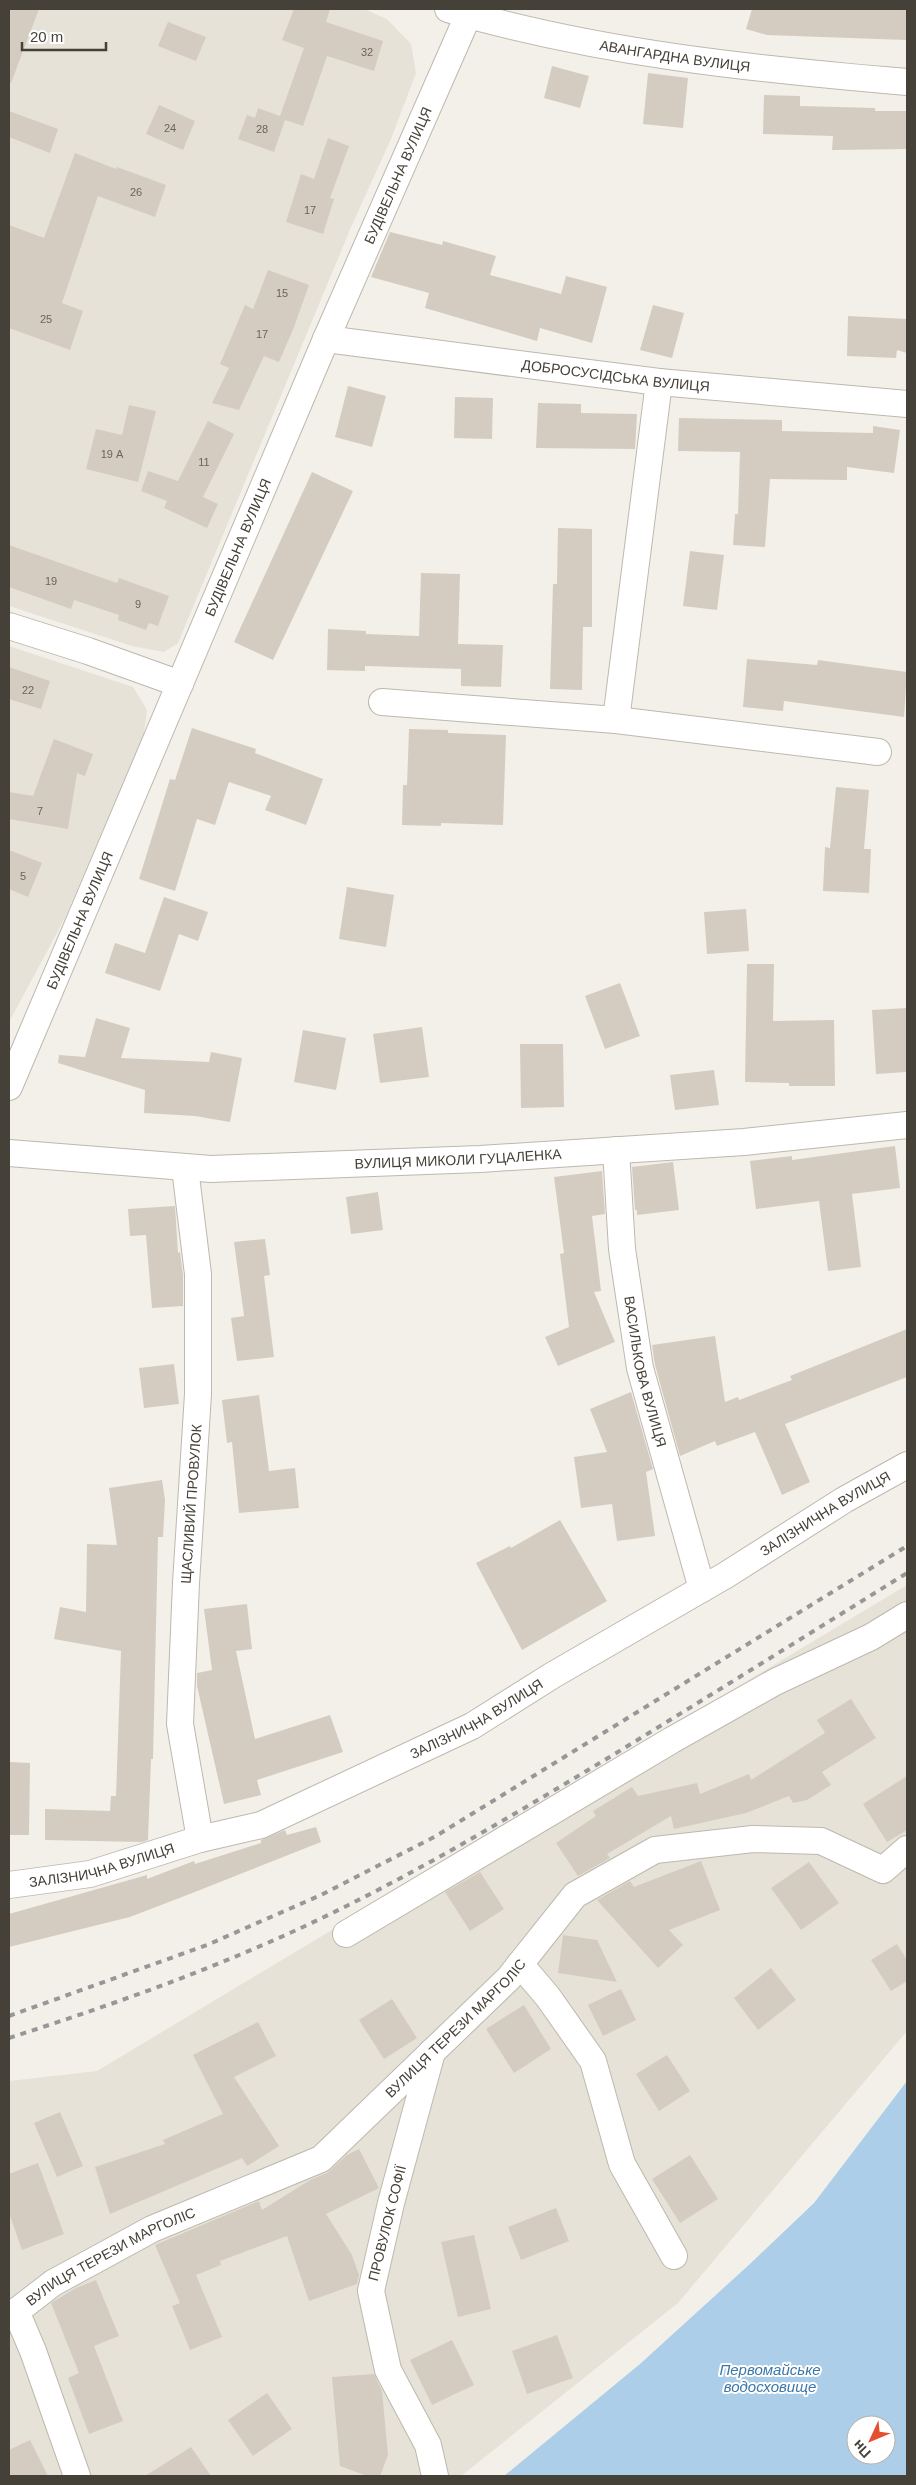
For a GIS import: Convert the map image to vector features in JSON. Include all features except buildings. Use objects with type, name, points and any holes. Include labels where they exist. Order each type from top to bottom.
[{"type":"street","name":"АВАНГАРДНА ВУЛИЦЯ","points":[[462,11],[566,39],[794,72],[907,82]]},
{"type":"street","name":"БУДІВЕЛЬНА ВУЛИЦЯ","points":[[9,1087],[326,339],[462,11]]},
{"type":"street","name":"ДОБРОСУСІДСЬКА ВУЛИЦЯ","points":[[326,339],[659,382],[907,404]]},
{"type":"street","points":[[616,720],[659,382]]},
{"type":"street","points":[[9,626],[88,651],[180,684]]},
{"type":"street","points":[[382,702],[616,720],[878,752]]},
{"type":"street","name":"ВУЛИЦЯ МИКОЛИ ГУЦАЛЕНКА","points":[[9,1153],[211,1170],[480,1159],[744,1142],[907,1126]]},
{"type":"street","name":"ВАСИЛЬКОВА ВУЛИЦЯ","points":[[616,1150],[622,1249],[640,1368],[702,1589]]},
{"type":"street","name":"ЩАСЛИВИЙ ПРОВУЛОК","points":[[185,1168],[198,1274],[198,1394],[186,1584],[180,1724],[200,1839]]},
{"type":"street","name":"ЗАЛІЗНИЧНА ВУЛИЦЯ","points":[[9,1885],[90,1874],[200,1839],[261,1825],[472,1726],[553,1675],[702,1589],[844,1500],[907,1464]]},
{"type":"street","points":[[346,1934],[672,1740],[775,1682],[871,1637],[907,1615]]},
{"type":"street","name":"ВУЛИЦЯ ТЕРЕЗИ МАРГОЛІС","points":[[12,2314],[53,2283],[152,2229],[321,2159],[508,1978],[575,1895],[655,1850],[753,1839],[821,1842],[883,1870],[907,1849]]},
{"type":"street","points":[[520,1964],[548,1996],[593,2061],[622,2164],[674,2256]]},
{"type":"street","name":"ПРОВУЛОК СОФІЇ","points":[[432,2051],[391,2203],[371,2291],[388,2370],[428,2445],[435,2476]]},
{"type":"street","points":[[12,2314],[76,2476]]},
{"type":"shaded area","points":[[9,9],[364,9],[387,19],[411,44],[416,73],[391,139],[352,225],[178,643],[164,652],[132,646],[9,606],[9,303],[15,290],[9,284]]},
{"type":"shaded area","points":[[9,646],[133,687],[147,710],[144,734],[65,918],[9,1022]]},
{"type":"shaded area","points":[[907,1585],[907,2031],[678,2303],[461,2476],[9,2476],[9,2081],[97,2071]]},
{"type":"water","name":"Первомайське водосховище","points":[[907,2081],[907,2476],[504,2476],[640,2364],[814,2203]]},
{"type":"railway","points":[[9,2016],[207,1945],[321,1895],[436,1836],[907,1546]]},
{"type":"railway","points":[[9,2038],[135,1995],[227,1960],[303,1927],[393,1882],[480,1834],[608,1758],[907,1573]]}]
